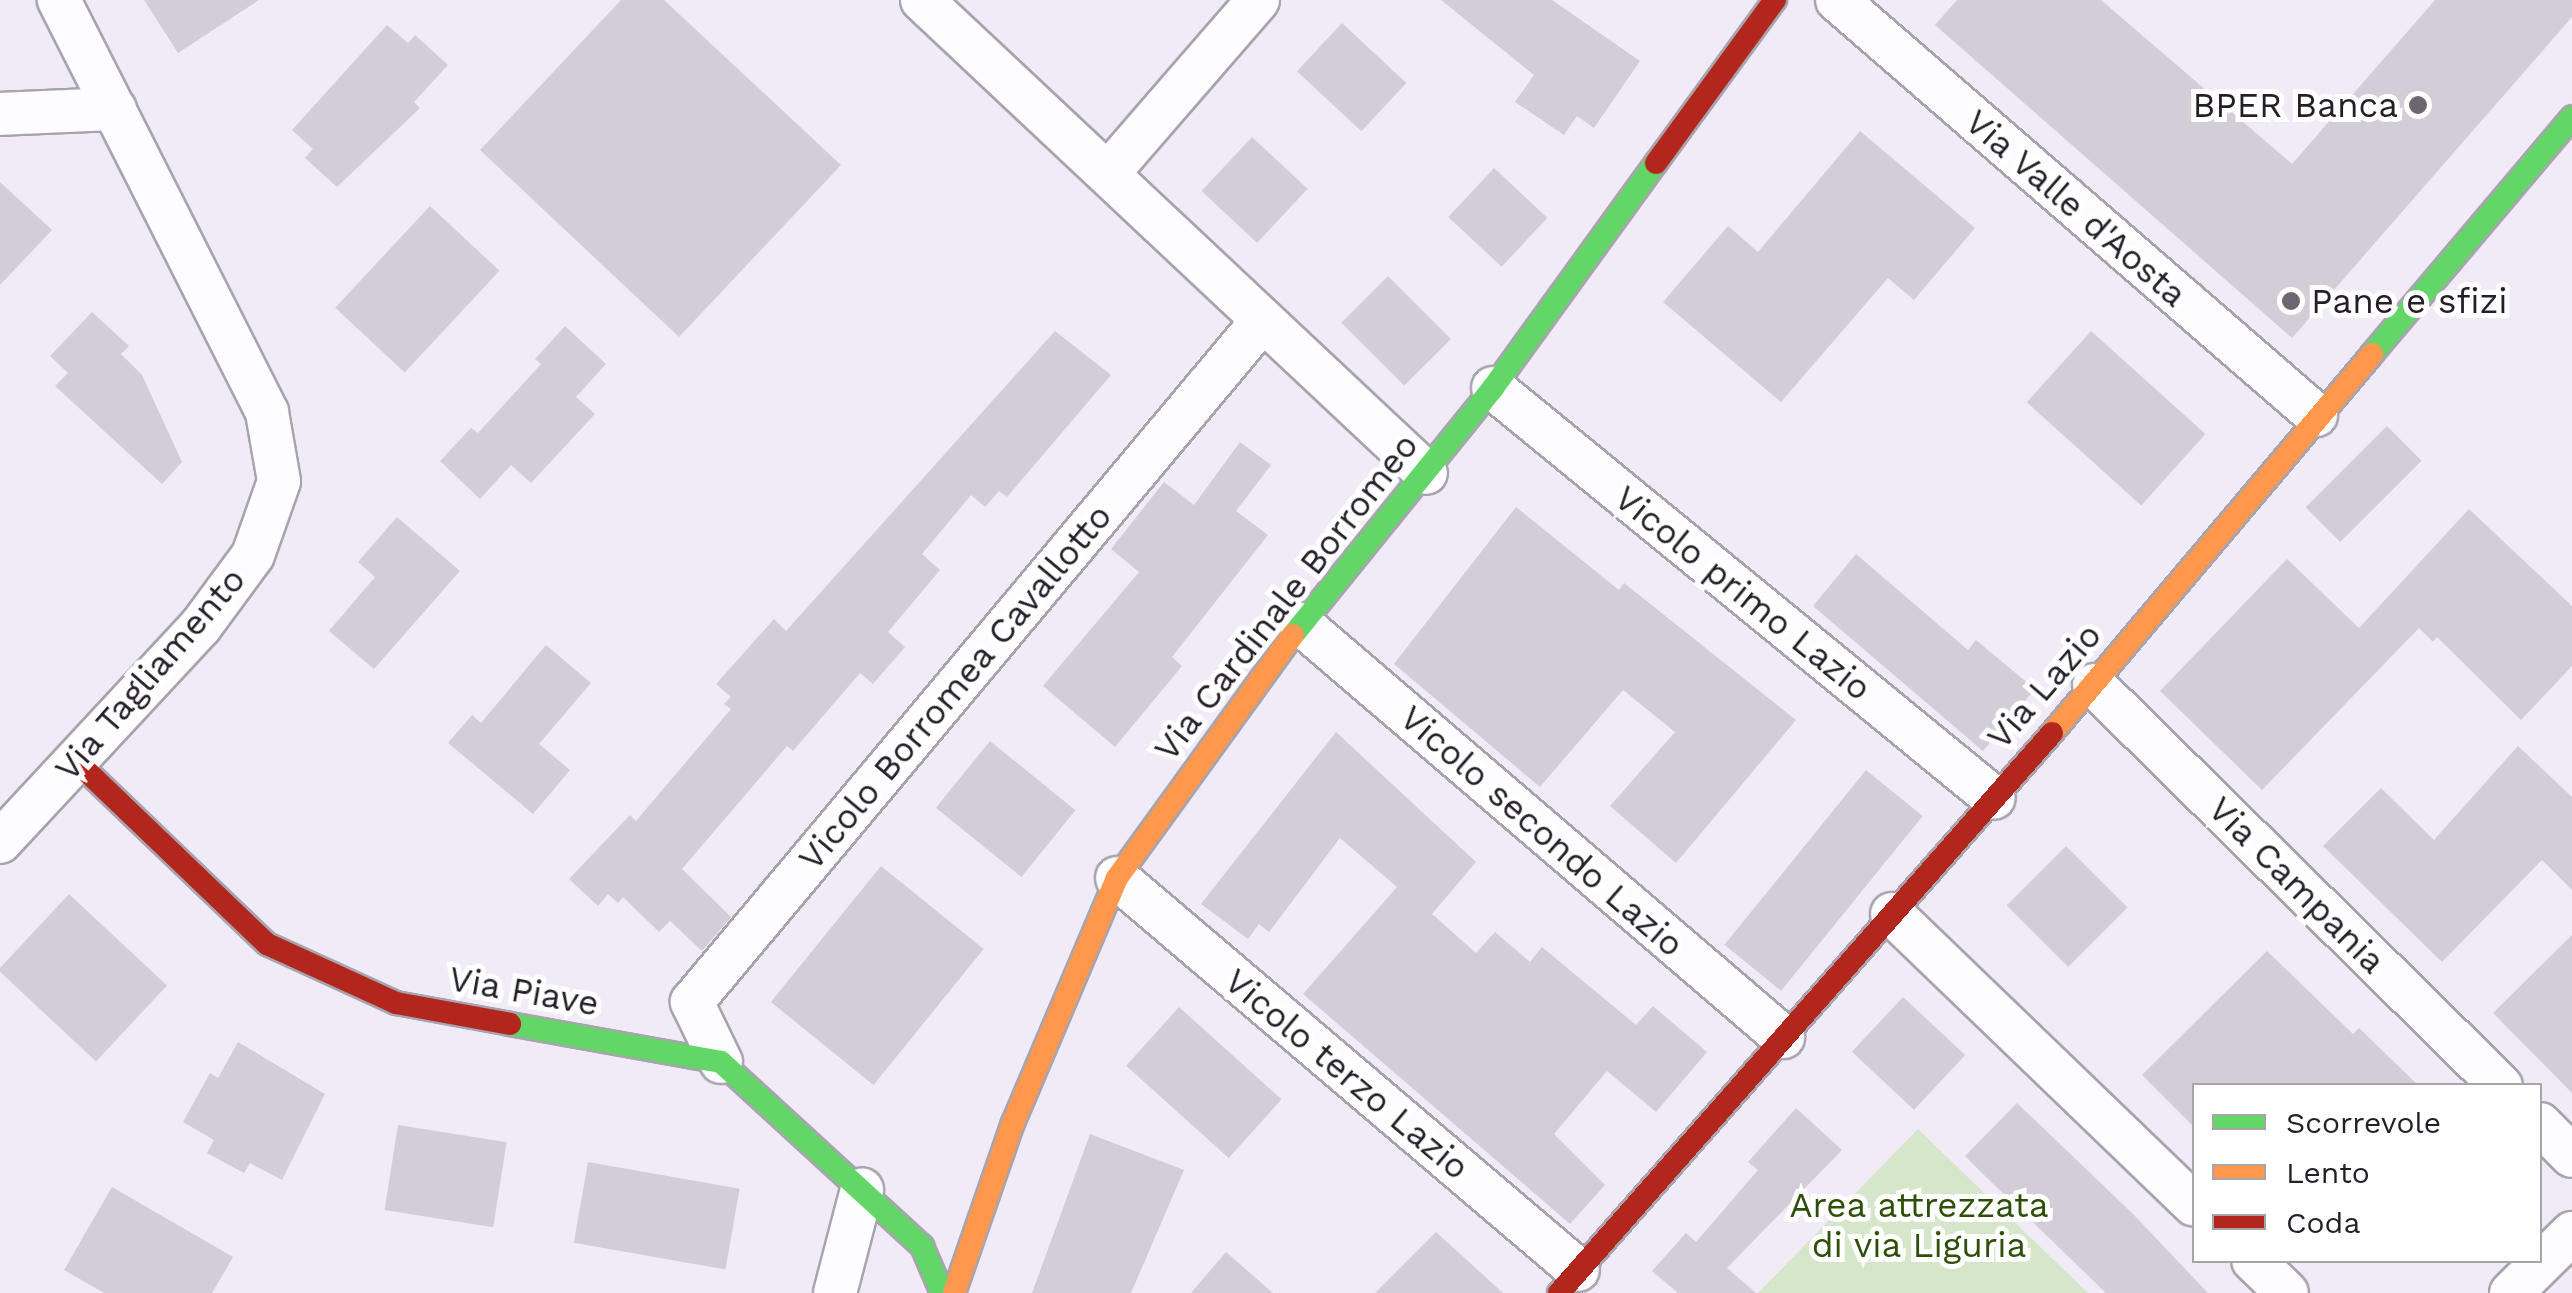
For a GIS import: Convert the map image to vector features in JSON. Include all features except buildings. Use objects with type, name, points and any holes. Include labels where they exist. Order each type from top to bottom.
[{"type":"street","name":"Via Tagliamento","points":[[0,842],[200,627],[253,555],[279,481],[267,412],[59,0]]},
{"type":"street","points":[[922,0],[1110,171],[1262,321],[1426,473]]},
{"type":"street","points":[[1110,171],[1258,0]]},
{"type":"street","name":"Via Cardinale Borromeo","points":[[954,1293],[1013,1123],[1117,878],[1301,624],[1493,388],[1774,0]]},
{"type":"street","name":"Via Valle d'Aosta","points":[[1837,0],[2316,416]]},
{"type":"street","points":[[0,114],[114,109]]},
{"type":"street","name":"Via Lazio","points":[[1568,1282],[2094,684],[2572,116]]},
{"type":"street","name":"Vicolo Borromea Cavallotto","points":[[721,1062],[692,1002],[1262,321]]},
{"type":"street","name":"Vicolo primo Lazio","points":[[1493,388],[1994,798]]},
{"type":"street","name":"Vicolo secondo Lazio","points":[[1301,624],[1783,1037]]},
{"type":"street","name":"Via Campania","points":[[2094,684],[2498,1083]]},
{"type":"street","name":"Via Piave","points":[[76,761],[267,944],[396,1004],[721,1062]]},
{"type":"street","name":"Vicolo terzo Lazio","points":[[1117,878],[1568,1282]]},
{"type":"street","points":[[1892,914],[2192,1202]]},
{"type":"street","points":[[721,1062],[922,1246],[942,1293]]},
{"type":"street","points":[[2542,1126],[2572,1156]]},
{"type":"street","points":[[835,1293],[862,1189]]},
{"type":"street","points":[[2542,1263],[2572,1233]]},
{"type":"street","points":[[2256,1263],[2286,1293]]},
{"type":"street","points":[[2511,1293],[2542,1263]]},
{"type":"green space","name":"Area attrezzata di via Liguria","points":[[1918,1129],[2088,1293],[1758,1293]]},
{"type":"traffic: fast","points":[[2372,354],[2572,117]]},
{"type":"traffic: fast","points":[[1293,635],[1493,388],[1656,163]]},
{"type":"traffic: fast","points":[[510,1024],[721,1062],[922,1246],[942,1293]]},
{"type":"traffic: slow","points":[[2052,733],[2372,354]]},
{"type":"traffic: slow","points":[[954,1293],[1013,1123],[1117,878],[1293,635]]},
{"type":"traffic: jam","points":[[1656,163],[1775,0]]},
{"type":"traffic: jam","points":[[1559,1293],[2052,733]]},
{"type":"traffic: jam","points":[[76,761],[267,944],[396,1003],[510,1024]]},
{"type":"place","name":"BPER Banca","points":[[2418,105]]},
{"type":"place","name":"Pane e sfizi","points":[[2291,301]]}]
